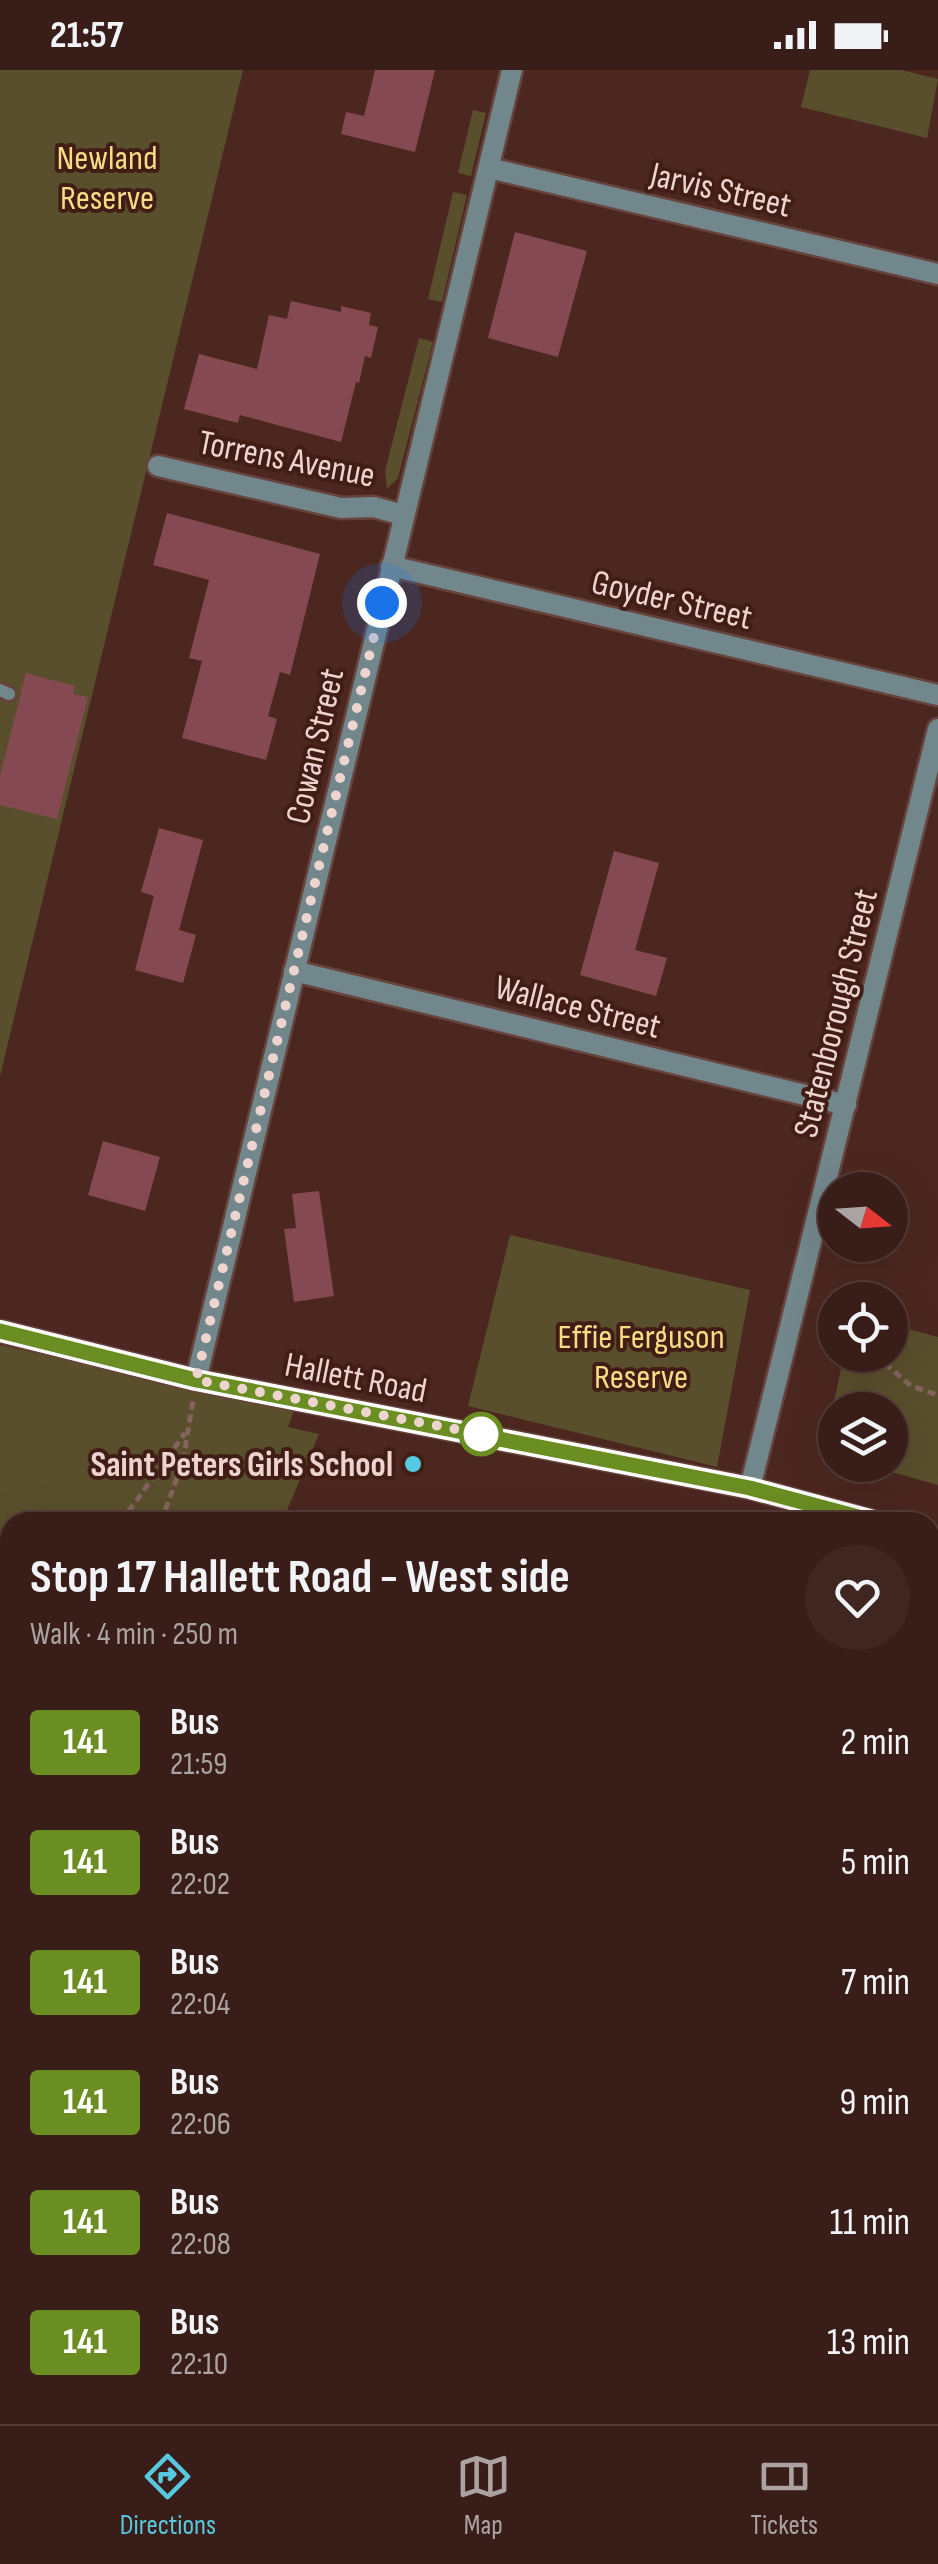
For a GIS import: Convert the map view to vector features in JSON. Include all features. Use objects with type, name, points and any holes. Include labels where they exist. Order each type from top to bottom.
[{"type":"main road","name":"Hallett Road","points":[[0,1331],[196,1380],[750,1488],[839,1512]]},
{"type":"street","name":"Cowan Street","points":[[196,1380],[512,70]]},
{"type":"street","name":"Jarvis Street","points":[[490,168],[938,274]]},
{"type":"street","name":"Torrens Avenue","points":[[158,466],[341,508],[374,508],[403,515]]},
{"type":"street","name":"Goyder Street","points":[[390,566],[938,695]]},
{"type":"street","name":"Statenborough Street","points":[[750,1488],[846,1105],[932,788],[938,729]]},
{"type":"street","name":"Wallace Street","points":[[294,971],[846,1105]]},
{"type":"path","points":[[894,1372],[911,1386],[938,1395]]},
{"type":"path","points":[[165,1512],[183,1461],[196,1380]]},
{"type":"path","points":[[129,1512],[187,1431]]},
{"type":"green space","name":"Newland Reserve","points":[[0,70],[243,70],[0,1076]]},
{"type":"green space","points":[[810,70],[901,70],[938,79],[927,138],[801,107]]},
{"type":"green space","points":[[473,110],[486,113],[471,176],[458,173]]},
{"type":"green space","points":[[453,192],[467,195],[442,302],[428,299]]},
{"type":"green space","points":[[419,338],[433,342],[398,478],[387,489],[385,471]]},
{"type":"green space","name":"Effie Ferguson Reserve","points":[[510,1235],[750,1290],[717,1467],[468,1406]]},
{"type":"green space","points":[[908,1329],[938,1337],[938,1485],[908,1477],[908,1392],[836,1392],[840,1372],[908,1372]]},
{"type":"green space","points":[[0,1345],[294,1410],[288,1427],[319,1434],[286,1512],[0,1512]]},
{"type":"building","points":[[375,70],[435,70],[415,152],[341,134],[346,112],[364,116]]},
{"type":"building","points":[[515,232],[587,251],[558,357],[488,338]]},
{"type":"building","points":[[291,301],[341,312],[341,306],[371,313],[369,325],[378,327],[371,358],[365,356],[359,383],[356,382],[341,442],[240,415],[238,423],[184,409],[199,354],[257,369],[269,315],[287,319]]},
{"type":"building","points":[[167,513],[320,554],[290,675],[280,672],[268,716],[277,719],[266,760],[182,738],[202,661],[189,658],[209,580],[153,565]]},
{"type":"building","points":[[26,673],[75,686],[73,694],[88,697],[57,819],[0,805],[0,776]]},
{"type":"building","points":[[159,828],[203,840],[179,930],[196,935],[183,983],[135,970],[154,896],[141,892]]},
{"type":"building","points":[[614,851],[659,863],[635,950],[667,958],[656,996],[580,975]]},
{"type":"building","points":[[103,1141],[160,1157],[145,1211],[88,1195]]},
{"type":"building","points":[[319,1191],[334,1296],[294,1302],[284,1229],[296,1228],[292,1194]]},
{"type":"bus line","name":"141","points":[[0,1331],[196,1380],[665,1470],[840,1512]]},
{"type":"place","name":"Saint Peters Girls School","points":[[413,1464]]},
{"type":"route","points":[[382,603],[196,1380],[481,1434]]}]
